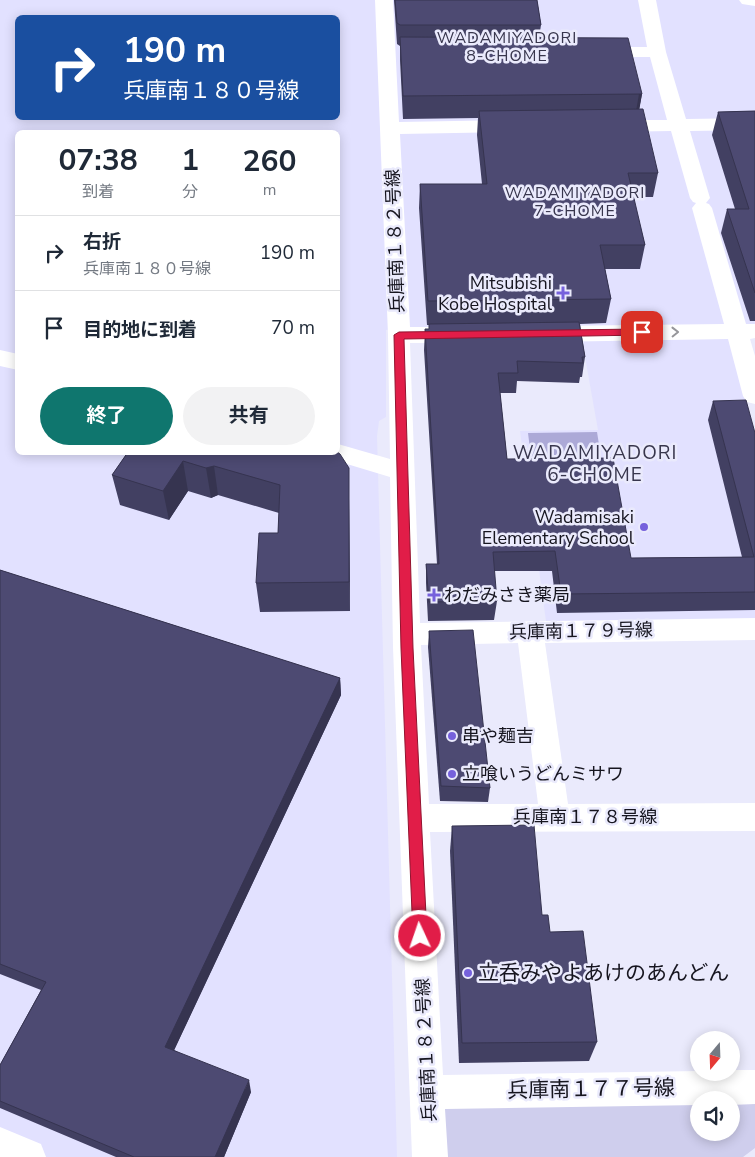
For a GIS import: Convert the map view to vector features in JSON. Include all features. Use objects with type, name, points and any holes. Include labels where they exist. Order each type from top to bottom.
[{"type":"street","name":"兵庫南１８２号線","points":[[384,0],[399,335],[407,634],[430,1157]]},
{"type":"street","points":[[647,0],[657,52],[680,125],[701,203],[746,331],[755,396]]},
{"type":"street","points":[[748,0],[755,1]]},
{"type":"street","points":[[580,52],[657,52]]},
{"type":"street","points":[[387,53],[406,53]]},
{"type":"street","points":[[590,126],[755,124]]},
{"type":"street","points":[[391,130],[530,126]]},
{"type":"street","points":[[522,334],[746,331]]},
{"type":"street","points":[[399,335],[483,334]]},
{"type":"street","points":[[0,358],[15,361]]},
{"type":"street","points":[[340,453],[402,471]]},
{"type":"street","name":"兵庫南１７９号線","points":[[407,634],[755,629]]},
{"type":"street","points":[[530,632],[555,817]]},
{"type":"street","name":"兵庫南１７８号線","points":[[415,818],[755,817]]},
{"type":"street","name":"兵庫南１７７号線","points":[[427,1092],[755,1087]]},
{"type":"street","points":[[0,1145],[28,1157]]},
{"type":"shaded area","points":[[0,0],[755,0],[755,325],[412,328],[386,330],[386,417],[379,421],[377,436],[397,1157],[0,1157]]},
{"type":"shaded area","name":"Wadamisaki Elementary School","points":[[729,339],[755,434],[755,620],[546,621],[520,431],[598,430],[582,340]]},
{"type":"shaded area","points":[[597,432],[601,457],[531,457],[528,433]]},
{"type":"shaded area","points":[[755,1094],[755,1148],[743,1157],[443,1157],[442,1105],[690,1096],[690,1141],[740,1141],[740,1095]]},
{"type":"building","points":[[395,0],[537,0],[541,25],[400,25],[397,23]]},
{"type":"building","points":[[400,37],[628,38],[642,94],[403,96]]},
{"type":"building","points":[[643,109],[658,173],[628,173],[645,245],[600,245],[611,299],[428,301],[420,184],[487,184],[479,111]]},
{"type":"building","points":[[755,111],[755,293],[727,209],[749,209],[718,112]]},
{"type":"building","points":[[579,322],[585,357],[582,357],[583,363],[517,361],[518,373],[498,373],[507,459],[613,458],[631,558],[754,557],[713,401],[746,400],[755,433],[755,592],[561,594],[555,551],[493,552],[497,601],[429,602],[426,564],[439,564],[425,329],[429,329],[429,324]]},
{"type":"building","points":[[340,454],[349,468],[349,582],[256,583],[259,533],[278,533],[280,485],[214,466],[206,468],[183,461],[163,491],[112,475],[126,455]]},
{"type":"building","points":[[0,570],[340,678],[165,1047],[249,1080],[215,1157],[134,1157],[0,1101],[0,1065],[46,982],[0,964]]},
{"type":"building","points":[[473,630],[490,788],[441,786],[429,631]]},
{"type":"building","points":[[534,825],[542,915],[548,915],[550,932],[583,931],[597,1042],[462,1043],[452,826]]},
{"type":"place","name":"Mitsubishi Kobe Hospital","points":[[563,293]]},
{"type":"place","name":"Wadamisaki Elementary School","points":[[644,527]]},
{"type":"place","name":"わだみさき薬局","points":[[434,595]]},
{"type":"place","name":"串や麺吉","points":[[452,736]]},
{"type":"place","name":"立喰いうどんミサワ","points":[[452,774]]},
{"type":"place","name":"立呑みやよあけのあんどん","points":[[468,973]]},
{"type":"district","name":"WADAMIYADORI 8-CHOME","points":[[507,47]]},
{"type":"district","name":"WADAMIYADORI 7-CHOME","points":[[575,202]]},
{"type":"district","name":"WADAMIYADORI 6-CHOME","points":[[595,464]]},
{"type":"route","points":[[420,936],[407,648],[399,335],[642,332]]}]
